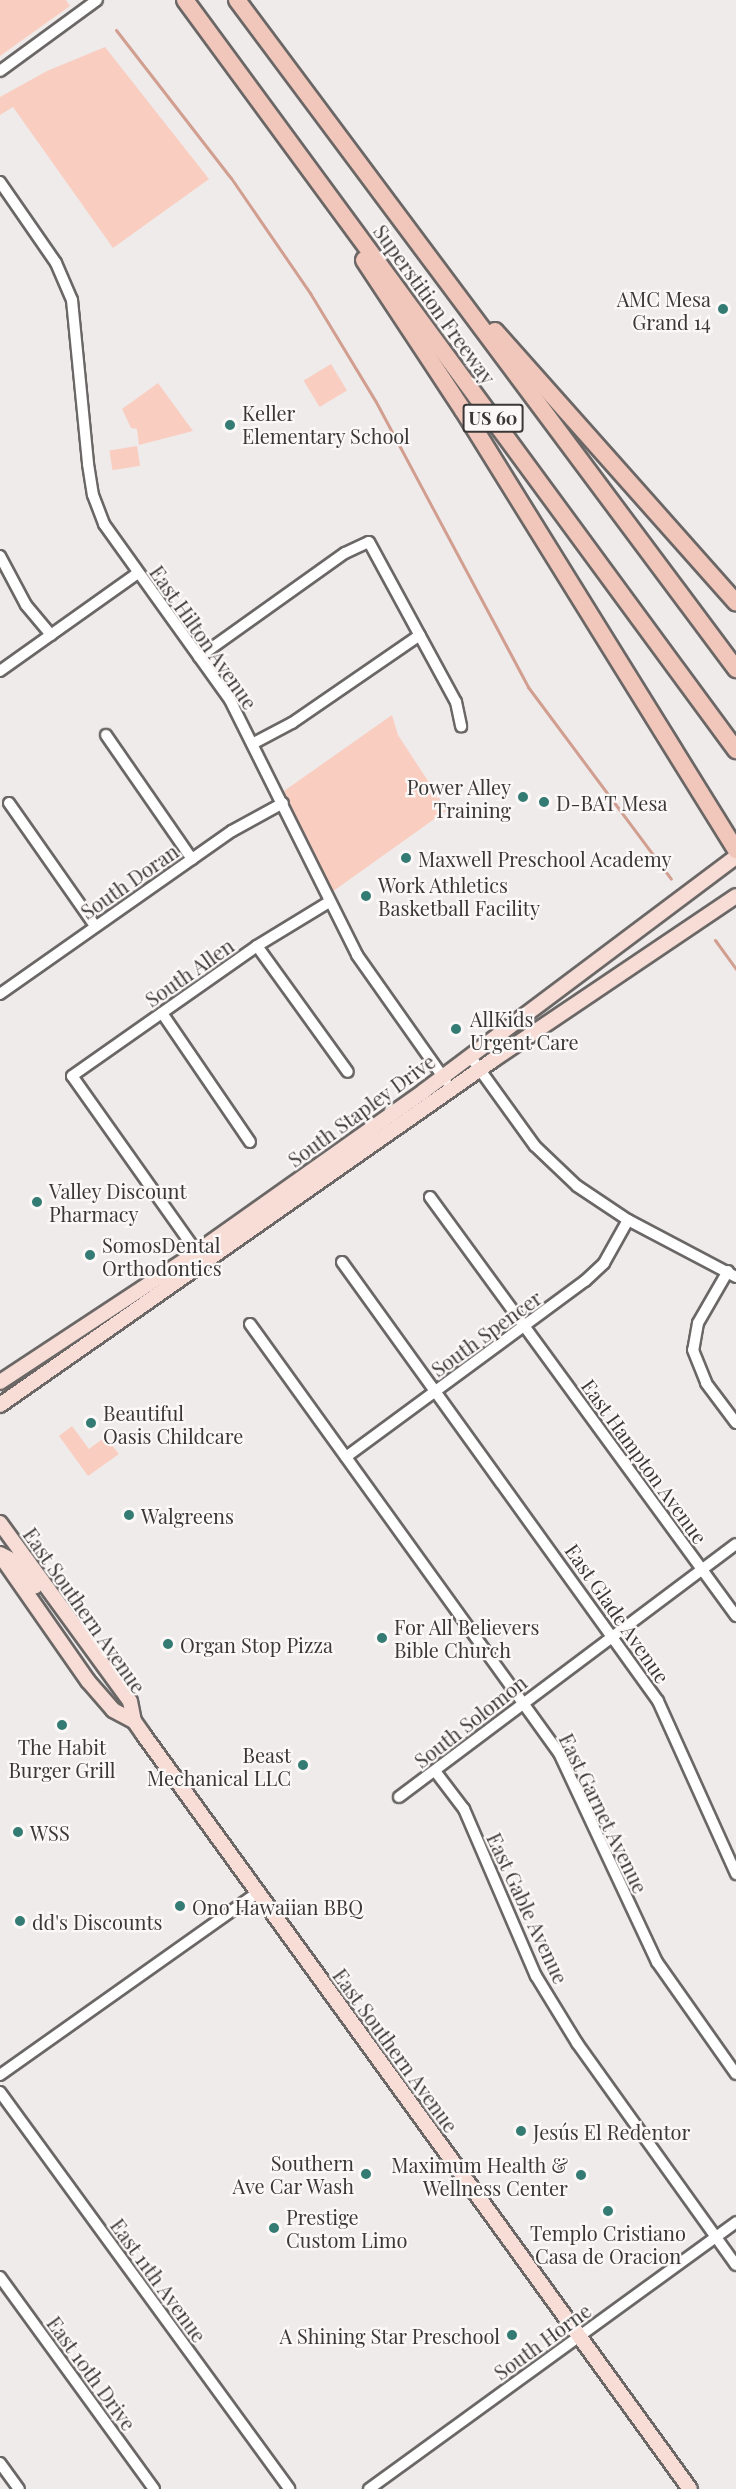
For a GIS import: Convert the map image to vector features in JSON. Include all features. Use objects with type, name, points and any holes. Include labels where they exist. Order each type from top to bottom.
[{"type":"highway","name":"Superstition Freeway","points":[[185,0],[736,750]]},
{"type":"highway","name":"Superstition Freeway","points":[[237,0],[736,669]]},
{"type":"highway","points":[[249,86],[463,410],[736,850]]},
{"type":"highway","points":[[417,243],[736,602]]},
{"type":"main road","name":"South Stapley Drive","points":[[0,1382],[197,1252],[567,986],[736,857]]},
{"type":"main road","name":"South Stapley Drive","points":[[0,1405],[206,1264],[479,1070],[736,896]]},
{"type":"main road","points":[[578,1002],[578,988],[608,964],[611,953]]},
{"type":"main road","points":[[529,1036],[538,1020],[564,997],[567,986]]},
{"type":"main road","points":[[68,1358],[75,1342],[102,1322],[100,1316]]},
{"type":"main road","name":"East Southern Avenue","points":[[0,1522],[130,1701],[134,1722]]},
{"type":"main road","points":[[0,1555],[16,1562],[38,1590],[53,1595]]},
{"type":"main road","name":"East Southern Avenue","points":[[0,1555],[107,1703],[134,1722],[690,2489]]},
{"type":"main road","points":[[37,1607],[49,1605],[85,1652],[101,1661]]},
{"type":"street","points":[[0,71],[98,0]]},
{"type":"street","name":"East Hilton Avenue","points":[[0,182],[57,263],[72,300],[93,495],[104,524],[200,657],[254,743],[329,902],[357,955],[452,1089]]},
{"type":"street","points":[[200,657],[345,553],[369,542],[456,702],[461,726]]},
{"type":"street","points":[[0,556],[27,604],[51,635]]},
{"type":"street","points":[[0,671],[138,573]]},
{"type":"street","points":[[254,743],[292,723],[420,635]]},
{"type":"street","points":[[105,735],[192,859]]},
{"type":"street","name":"South Doran","points":[[0,994],[192,859],[283,803]]},
{"type":"street","points":[[9,804],[95,926]]},
{"type":"street","name":"South Allen","points":[[197,1252],[72,1076],[257,946],[329,902]]},
{"type":"street","points":[[257,946],[348,1072]]},
{"type":"street","points":[[162,1013],[250,1142]]},
{"type":"street","points":[[470,1056],[514,1119],[554,1167],[628,1220],[732,1274],[698,1323],[693,1350],[706,1383],[736,1423]]},
{"type":"street","name":"East Hampton Avenue","points":[[430,1197],[736,1616]]},
{"type":"street","name":"South Spencer","points":[[346,1457],[525,1326],[604,1263],[628,1220]]},
{"type":"street","points":[[197,1252],[206,1264]]},
{"type":"street","name":"East Glade Avenue","points":[[342,1262],[613,1635],[658,1701],[736,1874]]},
{"type":"street","name":"East Garnet Avenue","points":[[250,1324],[559,1753],[657,1962],[736,2074]]},
{"type":"street","name":"South Solomon","points":[[399,1797],[736,1544]]},
{"type":"street","name":"East Gable Avenue","points":[[435,1771],[464,1809],[536,1976],[577,2043],[736,2265]]},
{"type":"street","points":[[0,2075],[258,1892]]},
{"type":"street","name":"East 11th Avenue","points":[[0,2092],[289,2489]]},
{"type":"street","name":"South Horne","points":[[369,2489],[736,2222]]},
{"type":"street","name":"East 10th Drive","points":[[0,2277],[154,2489]]},
{"type":"street","points":[[0,2463],[19,2489]]},
{"type":"shaded area","points":[[0,0],[66,0],[70,6],[0,56]]},
{"type":"shaded area","points":[[105,47],[209,179],[113,248],[13,107],[0,115],[0,97],[47,71]]},
{"type":"shaded area","points":[[331,364],[347,391],[320,407],[304,380]]},
{"type":"shaded area","points":[[158,383],[193,431],[139,445],[137,429],[131,428],[122,409]]},
{"type":"shaded area","points":[[137,446],[140,466],[112,470],[109,450]]},
{"type":"shaded area","points":[[392,715],[398,735],[447,810],[332,892],[284,791]]},
{"type":"shaded area","points":[[72,1426],[89,1449],[105,1437],[119,1454],[88,1476],[59,1436]]},
{"type":"waterway","points":[[116,30],[231,178],[310,293],[376,402],[528,687],[671,879]]},
{"type":"waterway","points":[[715,940],[736,969]]},
{"type":"place","name":"AMC Mesa Grand 14","points":[[723,309]]},
{"type":"place","name":"Keller Elementary School","points":[[230,425]]},
{"type":"place","name":"Power Alley Training","points":[[523,797]]},
{"type":"place","name":"D-BAT Mesa","points":[[544,802]]},
{"type":"place","name":"Maxwell Preschool Academy","points":[[406,858]]},
{"type":"place","name":"Work Athletics Basketball Facility","points":[[366,896]]},
{"type":"place","name":"AllKids Urgent Care","points":[[456,1029]]},
{"type":"place","name":"Valley Discount Pharmacy","points":[[37,1202]]},
{"type":"place","name":"SomosDental Orthodontics","points":[[90,1255]]},
{"type":"place","name":"Beautiful Oasis Childcare","points":[[91,1423]]},
{"type":"place","name":"Walgreens","points":[[129,1515]]},
{"type":"place","name":"For All Believers Bible Church","points":[[382,1638]]},
{"type":"place","name":"Organ Stop Pizza","points":[[168,1644]]},
{"type":"place","name":"The Habit Burger Grill","points":[[62,1725]]},
{"type":"place","name":"Beast Mechanical LLC","points":[[303,1765]]},
{"type":"place","name":"WSS","points":[[18,1832]]},
{"type":"place","name":"Ono Hawaiian BBQ","points":[[180,1906]]},
{"type":"place","name":"dd's Discounts","points":[[20,1921]]},
{"type":"place","name":"Jesús El Redentor","points":[[521,2131]]},
{"type":"place","name":"Southern Ave Car Wash","points":[[366,2174]]},
{"type":"place","name":"Maximum Health & Wellness Center","points":[[581,2175]]},
{"type":"place","name":"Templo Cristiano Casa de Oracion","points":[[608,2211]]},
{"type":"place","name":"Prestige Custom Limo","points":[[274,2228]]},
{"type":"place","name":"A Shining Star Preschool","points":[[512,2335]]}]
